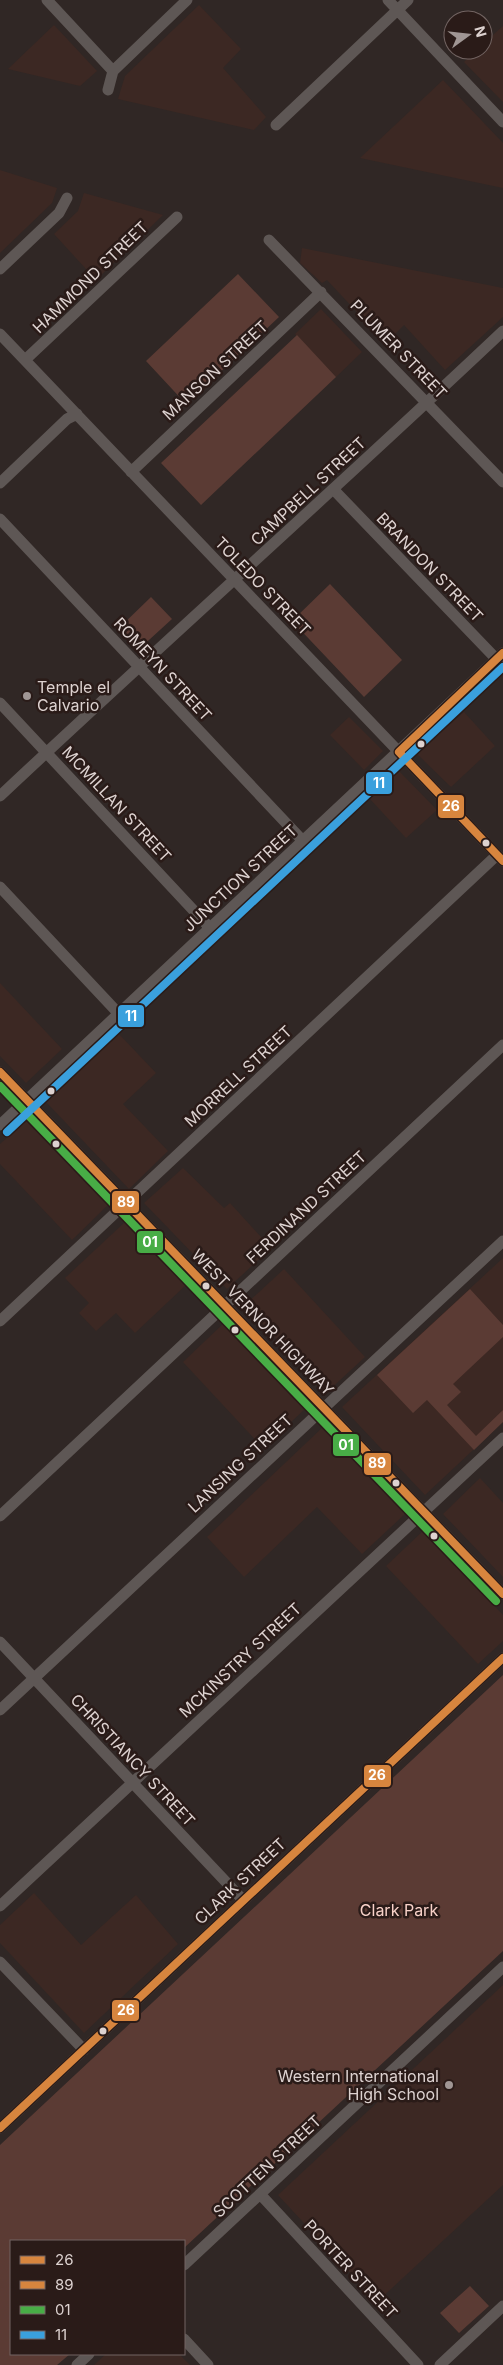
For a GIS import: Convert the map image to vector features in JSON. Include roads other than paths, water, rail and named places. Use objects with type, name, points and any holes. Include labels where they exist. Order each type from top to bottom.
[{"type":"street","points":[[47,0],[113,71]]},
{"type":"street","points":[[108,90],[113,71],[187,0]]},
{"type":"street","points":[[388,0],[503,122]]},
{"type":"street","points":[[276,125],[408,0]]},
{"type":"street","points":[[0,268],[59,213],[67,198]]},
{"type":"street","name":"HAMMOND STREET","points":[[25,360],[177,217]]},
{"type":"street","name":"PLUMER STREET","points":[[269,240],[322,292],[503,482]]},
{"type":"street","name":"MANSON STREET","points":[[131,472],[322,292]]},
{"type":"street","name":"CAMPBELL STREET","points":[[0,796],[138,666],[334,490],[503,331]]},
{"type":"street","name":"TOLEDO STREET","points":[[0,334],[500,858]]},
{"type":"street","points":[[0,483],[66,419],[77,414]]},
{"type":"street","name":"BRANDON STREET","points":[[334,490],[501,660]]},
{"type":"street","name":"ROMEYN STREET","points":[[0,520],[303,841]]},
{"type":"street","name":"JUNCTION STREET","points":[[0,1125],[398,752],[501,660]]},
{"type":"street","name":"MCMILLAN STREET","points":[[0,703],[210,928]]},
{"type":"street","name":"MORRELL STREET","points":[[0,1320],[500,858]]},
{"type":"street","points":[[0,887],[119,1014]]},
{"type":"street","name":"FERDINAND STREET","points":[[0,1516],[503,1045]]},
{"type":"street","name":"WEST VERNOR HIGHWAY","points":[[0,1072],[503,1594]]},
{"type":"street","name":"LANSING STREET","points":[[0,1710],[503,1241]]},
{"type":"street","name":"MCKINSTRY STREET","points":[[0,1906],[503,1438]]},
{"type":"street","name":"CHRISTIANCY STREET","points":[[0,1642],[243,1900]]},
{"type":"street","name":"CLARK STREET","points":[[0,2128],[503,1658]]},
{"type":"street","points":[[0,1962],[84,2050]]},
{"type":"street","name":"SCOTTEN STREET","points":[[185,2264],[503,1967]]},
{"type":"street","name":"PORTER STREET","points":[[260,2194],[418,2365]]},
{"type":"street","points":[[440,2365],[503,2306]]},
{"type":"street","points":[[185,2340],[208,2365]]},
{"type":"street","points":[[77,2365],[88,2355]]},
{"type":"place","name":"Temple el Calvario","points":[[27,696]]},
{"type":"place","name":"Western International High School","points":[[449,2085]]},
{"type":"park label","name":"Clark Park","points":[[399,1910]]}]
